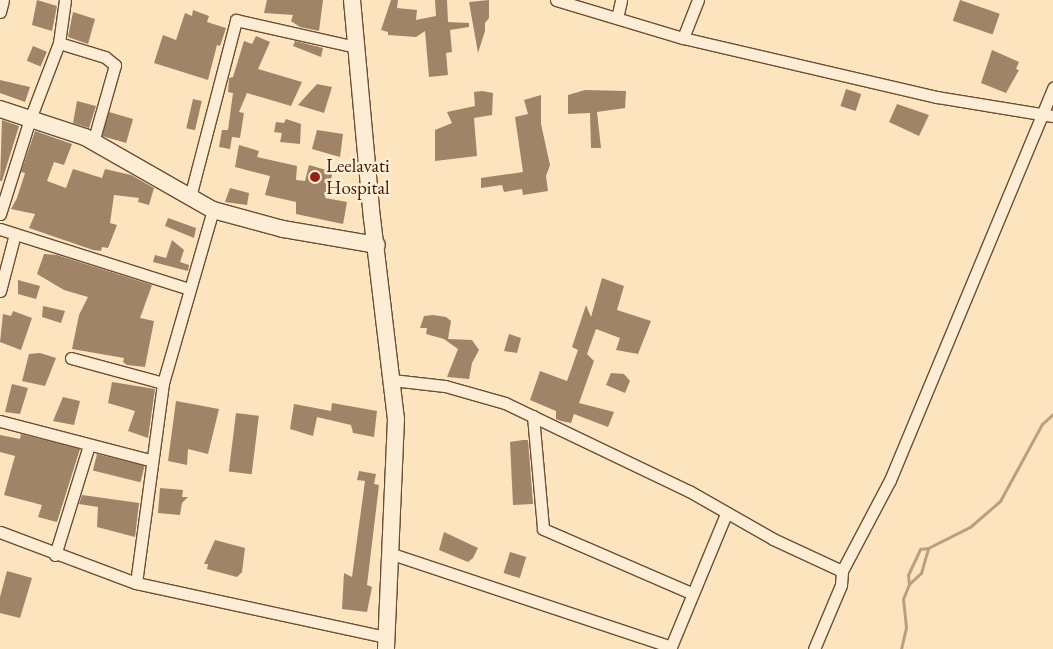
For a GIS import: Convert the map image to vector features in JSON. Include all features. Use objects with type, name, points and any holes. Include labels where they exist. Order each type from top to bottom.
[{"type":"main road","points":[[352,0],[396,420],[386,643]]},
{"type":"main road","points":[[0,109],[93,142],[213,210],[283,229],[377,245]]},
{"type":"street","points":[[0,12],[3,0]]},
{"type":"street","points":[[556,0],[683,38],[937,97],[1053,116]]},
{"type":"street","points":[[617,18],[621,0]]},
{"type":"street","points":[[683,38],[698,0]]},
{"type":"street","points":[[0,214],[30,119],[59,43],[62,1]]},
{"type":"street","points":[[190,197],[236,20],[356,47]]},
{"type":"street","points":[[59,43],[104,57],[115,65],[93,142]]},
{"type":"street","points":[[814,649],[841,585],[842,571],[890,480],[1053,88]]},
{"type":"street","points":[[136,583],[143,546],[150,460],[163,383],[213,210]]},
{"type":"street","points":[[0,229],[189,289]]},
{"type":"street","points":[[0,291],[15,234]]},
{"type":"street","points":[[71,358],[163,383]]},
{"type":"street","points":[[392,380],[445,386],[505,403],[689,491],[726,514],[842,571]]},
{"type":"street","points":[[533,416],[543,529],[693,594]]},
{"type":"street","points":[[0,421],[150,460]]},
{"type":"street","points":[[55,555],[88,445]]},
{"type":"street","points":[[389,553],[671,648],[726,514]]},
{"type":"street","points":[[0,532],[55,555],[136,583],[386,643]]},
{"type":"building","points":[[37,0],[57,6],[52,31],[32,25]]},
{"type":"building","points":[[267,0],[323,0],[319,31],[300,27],[291,21],[293,15],[264,13]]},
{"type":"building","points":[[391,0],[398,0],[397,8],[417,10],[416,20],[436,16],[435,0],[447,0],[448,22],[469,23],[469,27],[450,30],[452,52],[446,53],[448,75],[429,77],[425,31],[416,37],[388,35],[388,32],[381,30]]},
{"type":"building","points":[[489,0],[489,18],[485,23],[485,31],[478,53],[469,2]]},
{"type":"building","points":[[960,0],[1000,14],[993,34],[953,21]]},
{"type":"building","points":[[193,10],[209,16],[207,22],[226,28],[220,46],[217,45],[208,80],[154,63],[163,35],[176,40],[185,13],[192,16]]},
{"type":"building","points":[[73,12],[95,19],[88,44],[68,37]]},
{"type":"building","points":[[256,36],[270,42],[258,69],[302,82],[291,106],[247,93],[239,112],[244,113],[240,138],[232,137],[230,149],[219,147],[222,130],[228,130],[233,93],[228,92],[229,78],[233,77],[244,41],[252,44]]},
{"type":"building","points":[[295,41],[323,48],[321,57],[293,46]]},
{"type":"building","points":[[33,46],[47,52],[41,67],[27,61]]},
{"type":"building","points":[[992,50],[1019,62],[1016,69],[1019,70],[1006,93],[981,83]]},
{"type":"building","points":[[0,80],[30,87],[25,102],[0,93]]},
{"type":"building","points":[[317,84],[332,87],[324,113],[298,105]]},
{"type":"building","points":[[846,89],[861,94],[856,111],[840,106]]},
{"type":"building","points":[[585,90],[626,91],[625,108],[597,112],[601,148],[591,148],[590,113],[568,114],[568,95]]},
{"type":"building","points":[[474,92],[493,93],[492,115],[474,118],[477,156],[435,161],[435,130],[452,123],[447,112],[475,106]]},
{"type":"building","points":[[541,95],[541,124],[550,165],[546,176],[548,191],[523,195],[522,189],[504,192],[502,185],[481,188],[481,178],[523,172],[515,117],[528,114],[524,100]]},
{"type":"building","points":[[193,99],[202,101],[195,130],[186,128]]},
{"type":"building","points":[[77,101],[96,106],[89,128],[73,123]]},
{"type":"building","points":[[897,104],[929,115],[919,136],[889,122]]},
{"type":"building","points":[[109,112],[133,119],[126,143],[102,136]]},
{"type":"building","points":[[286,119],[301,124],[300,144],[280,142],[282,133],[274,132],[276,122],[284,123]]},
{"type":"building","points":[[2,120],[19,126],[2,181],[0,181]]},
{"type":"building","points":[[317,130],[343,134],[340,157],[312,149]]},
{"type":"building","points":[[35,131],[72,144],[64,165],[54,162],[47,181],[66,188],[73,169],[102,178],[105,169],[131,175],[154,188],[149,205],[138,202],[139,198],[114,195],[110,223],[117,225],[108,248],[102,247],[101,251],[93,250],[29,228],[35,214],[11,209],[17,198],[25,173],[21,172]]},
{"type":"building","points":[[239,145],[259,151],[257,157],[297,166],[296,180],[305,181],[309,165],[333,172],[325,198],[347,202],[343,224],[296,214],[296,202],[265,195],[270,176],[235,167]]},
{"type":"building","points":[[230,188],[249,193],[247,205],[225,202]]},
{"type":"building","points":[[168,218],[196,228],[194,238],[165,226]]},
{"type":"building","points":[[172,240],[184,250],[180,262],[189,265],[188,271],[153,262],[155,255],[166,258]]},
{"type":"building","points":[[44,254],[57,255],[152,285],[140,318],[154,321],[145,367],[127,365],[123,362],[124,358],[72,349],[79,315],[88,297],[64,290],[37,274]]},
{"type":"building","points":[[602,278],[624,286],[617,310],[651,321],[638,354],[616,350],[620,338],[596,329],[587,354],[594,361],[579,403],[614,412],[608,427],[574,414],[571,423],[561,421],[556,419],[556,411],[530,400],[540,371],[567,381],[578,350],[572,347],[586,305],[591,317]]},
{"type":"building","points":[[18,280],[40,286],[36,299],[18,294]]},
{"type":"building","points":[[43,306],[65,311],[61,323],[42,317]]},
{"type":"building","points":[[13,311],[32,318],[21,350],[0,342],[3,314],[11,316]]},
{"type":"building","points":[[424,316],[446,317],[451,321],[448,339],[472,340],[479,350],[472,363],[469,379],[447,377],[458,349],[444,339],[426,334],[427,328],[420,328]]},
{"type":"building","points":[[509,334],[521,338],[517,353],[504,351]]},
{"type":"building","points":[[40,353],[56,358],[45,386],[22,381],[29,354]]},
{"type":"building","points":[[611,373],[624,374],[630,381],[625,393],[606,385]]},
{"type":"building","points":[[112,382],[155,389],[148,438],[128,431],[135,411],[108,403]]},
{"type":"building","points":[[12,384],[28,388],[20,414],[5,412]]},
{"type":"building","points":[[63,397],[80,401],[74,425],[53,421]]},
{"type":"building","points":[[176,401],[219,409],[208,454],[188,449],[187,465],[168,461]]},
{"type":"building","points":[[332,403],[377,411],[374,437],[353,433],[351,425],[317,417],[313,436],[290,429],[294,404],[331,411]]},
{"type":"building","points":[[236,413],[259,416],[252,474],[229,472]]},
{"type":"building","points":[[21,434],[80,449],[57,522],[38,517],[42,505],[4,495],[15,456],[0,452],[0,435],[20,439]]},
{"type":"building","points":[[528,440],[533,504],[513,505],[510,442]]},
{"type":"building","points":[[97,454],[145,466],[140,482],[93,470]]},
{"type":"building","points":[[359,471],[376,474],[374,484],[379,485],[367,585],[372,587],[367,612],[342,609],[344,573],[352,577],[365,481],[357,480]]},
{"type":"building","points":[[160,488],[183,490],[182,497],[188,497],[182,503],[180,515],[158,513]]},
{"type":"building","points":[[82,495],[139,503],[135,537],[97,527],[98,507],[79,504]]},
{"type":"building","points":[[444,532],[478,548],[473,558],[468,562],[439,550]]},
{"type":"building","points":[[215,540],[245,548],[242,572],[237,577],[207,569],[208,564],[204,564]]},
{"type":"building","points":[[510,552],[526,557],[520,578],[504,573]]},
{"type":"building","points":[[7,571],[32,578],[20,618],[0,613],[0,597]]},
{"type":"waterway","points":[[901,649],[906,627],[903,599],[909,584],[908,575],[920,549],[928,548],[970,527],[1000,501],[1042,424],[1053,414]]},
{"type":"waterway","points":[[909,584],[921,573],[928,548]]},
{"type":"place","name":"Leelavati Hospital","points":[[315,177]]}]
